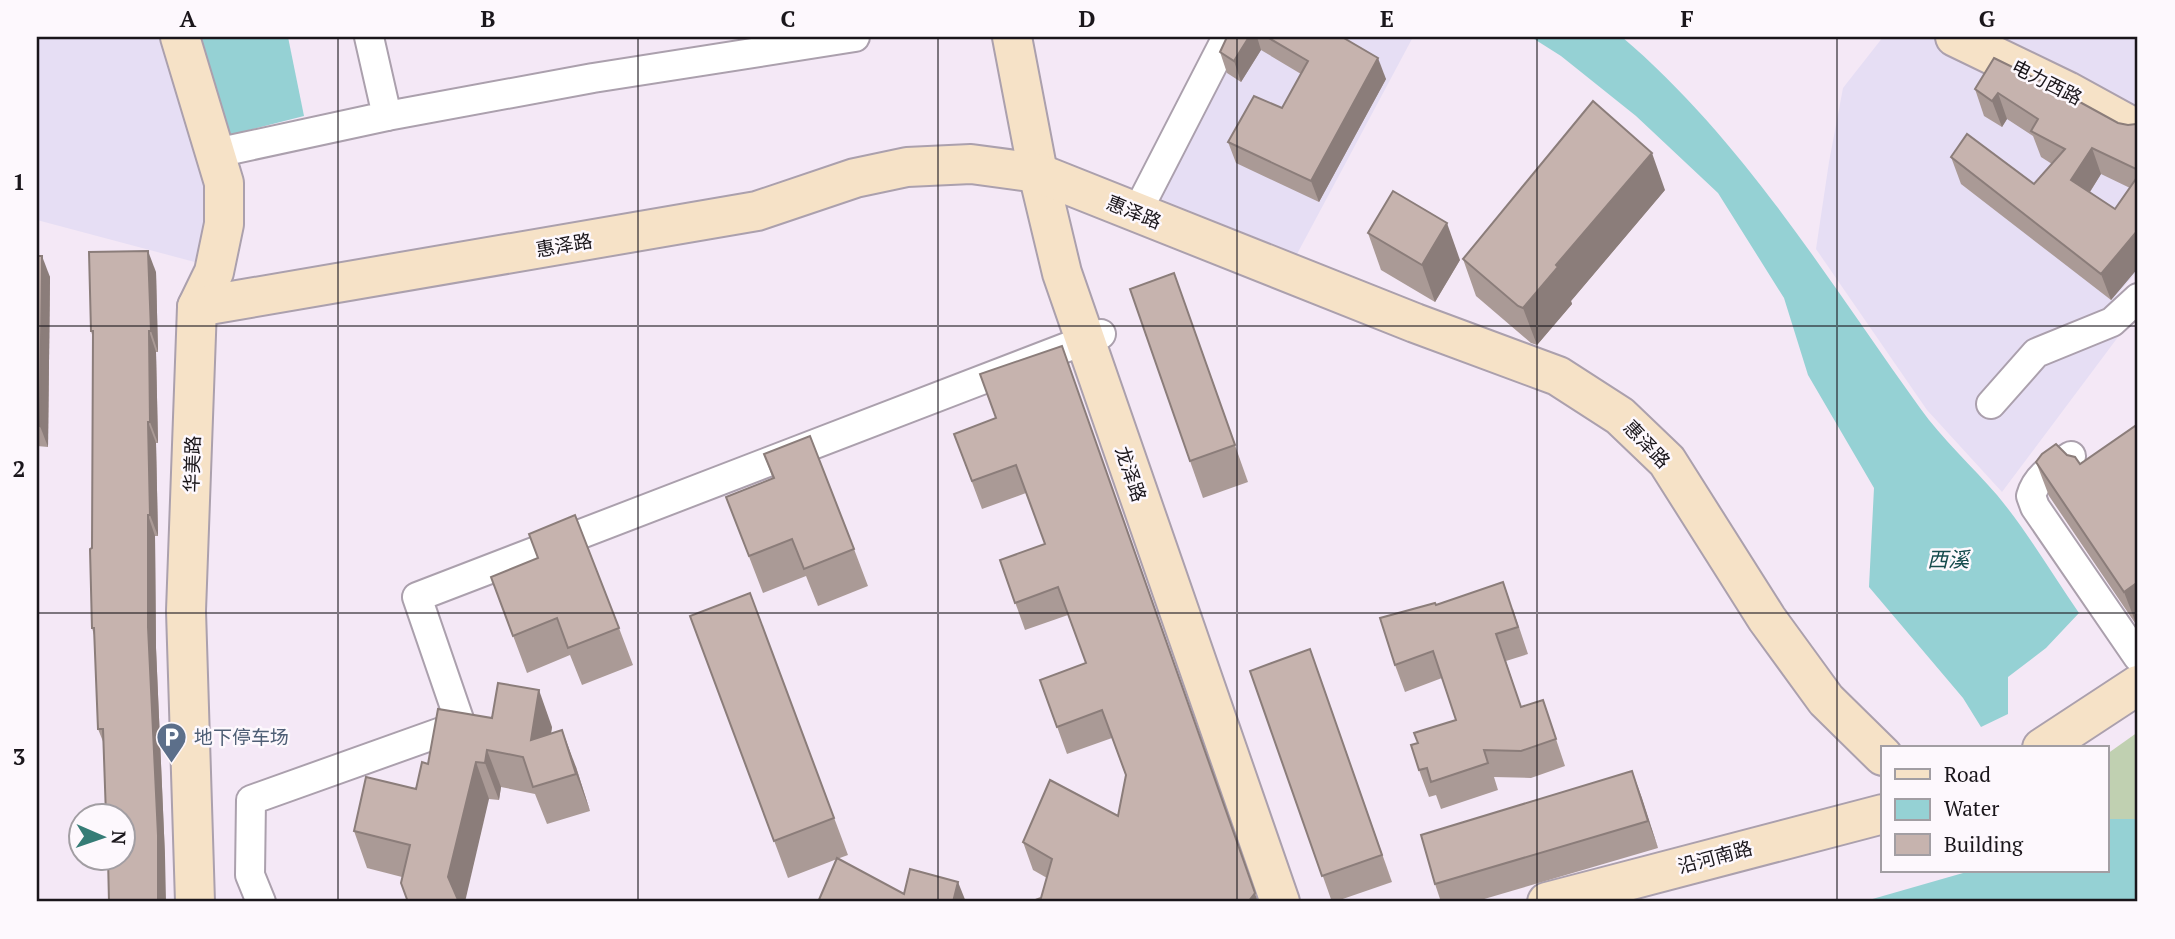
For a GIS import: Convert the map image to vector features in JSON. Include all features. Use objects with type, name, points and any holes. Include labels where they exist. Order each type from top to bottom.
[{"type":"street","name":"华美路","points":[[180,37],[224,183],[224,224],[214,272],[197,307],[186,611],[195,902]]},
{"type":"street","points":[[369,37],[387,116]]},
{"type":"street","points":[[216,153],[387,116],[593,78],[855,37]]},
{"type":"street","name":"龙泽路","points":[[1012,37],[1050,178]]},
{"type":"street","name":"龙泽路","points":[[1033,37],[1062,273],[1093,337],[1300,902]]},
{"type":"street","points":[[1136,214],[1227,37]]},
{"type":"street","name":"电力西路","points":[[1955,37],[2067,91],[2138,130]]},
{"type":"street","name":"惠泽路","points":[[197,307],[758,211],[856,178],[907,167],[971,164],[1050,178],[1415,323],[1558,376],[1620,416],[1667,461],[1767,619],[1826,700],[1881,754]]},
{"type":"street","points":[[1992,404],[2035,353],[2112,322],[2138,298]]},
{"type":"street","points":[[261,902],[250,875],[251,800],[461,724],[417,597],[1093,337]]},
{"type":"street","name":"龙泽路","points":[[1093,337],[1280,902]]},
{"type":"street","points":[[2086,474],[2072,456],[2045,473],[2033,488],[2031,496],[2035,507],[2138,657]]},
{"type":"street","points":[[2045,746],[2138,685]]},
{"type":"street","name":"沿河南路","points":[[1547,902],[1881,815]]},
{"type":"shaded area","points":[[37,37],[167,37],[207,151],[206,265],[37,220]]},
{"type":"shaded area","points":[[1239,37],[1413,37],[1297,254],[1158,198]]},
{"type":"shaded area","points":[[1883,37],[2138,37],[2138,270],[2112,301],[2133,317],[2002,492],[1927,410],[1816,249],[1843,88]]},
{"type":"green space","points":[[2138,732],[2138,834],[2108,846],[2108,753]]},
{"type":"water","points":[[194,37],[288,37],[304,116],[226,136]]},
{"type":"water","name":"西溪","points":[[1531,37],[1622,37],[1666,78],[1745,166],[1817,261],[1929,419],[2019,523],[2079,613],[2046,648],[2008,677],[2008,714],[1981,727],[1963,698],[1869,587],[1874,488],[1808,375],[1784,298],[1718,193],[1636,116],[1561,56]]},
{"type":"water","points":[[2108,819],[2138,819],[2138,902],[1862,902],[1967,872],[2108,872]]},
{"type":"building","points":[[1227,37],[1249,37],[1234,61],[1220,52]]},
{"type":"building","points":[[1267,37],[1342,37],[1378,58],[1311,181],[1228,142],[1254,96],[1282,108],[1308,61]]},
{"type":"building","points":[[1994,58],[2118,123],[2138,125],[2138,170],[2092,148],[2071,180],[2115,209],[2138,176],[2138,230],[2101,274],[1951,157],[1967,134],[2034,184],[2065,149],[2031,131],[2038,119],[1998,93],[1992,101],[1975,89]]},
{"type":"building","points":[[1593,101],[1652,153],[1556,265],[1558,267],[1523,308],[1463,259]]},
{"type":"building","points":[[1393,191],[1447,223],[1422,265],[1368,233]]},
{"type":"building","points":[[148,251],[151,331],[148,627],[158,835],[158,902],[109,902],[108,872],[136,872],[136,802],[106,802],[103,729],[98,729],[90,549],[93,331],[89,252]]},
{"type":"building","points":[[37,256],[42,256],[40,426],[37,425]]},
{"type":"building","points":[[1174,273],[1235,445],[1190,461],[1130,289]]},
{"type":"building","points":[[1062,346],[1255,893],[1248,902],[1030,902],[1041,898],[1052,859],[1023,842],[1050,780],[1118,816],[1126,775],[1102,710],[1057,727],[1040,680],[1086,663],[1058,587],[1015,603],[1000,560],[1045,544],[1016,465],[972,481],[954,434],[996,418],[980,374]]},
{"type":"building","points":[[2138,424],[2138,582],[2124,592],[2036,462],[2056,444],[2067,455],[2075,457],[2080,464]]},
{"type":"building","points":[[810,436],[854,549],[804,569],[792,539],[749,556],[726,497],[774,478],[764,454]]},
{"type":"building","points":[[575,515],[619,628],[568,648],[557,618],[513,636],[491,577],[538,558],[529,534]]},
{"type":"building","points":[[1503,582],[1518,627],[1496,634],[1521,707],[1543,700],[1556,739],[1521,751],[1484,750],[1488,763],[1431,782],[1427,768],[1419,770],[1411,745],[1418,743],[1414,733],[1456,720],[1433,651],[1395,665],[1380,618],[1435,603],[1436,605]]},
{"type":"building","points":[[750,593],[834,818],[774,841],[690,616]]},
{"type":"building","points":[[1310,649],[1382,855],[1322,876],[1250,671]]},
{"type":"building","points":[[498,683],[539,690],[531,740],[562,730],[576,774],[533,787],[523,757],[487,750],[485,763],[476,762],[448,877],[459,902],[408,902],[401,883],[410,845],[354,831],[366,777],[416,789],[422,762],[428,764],[438,709],[492,718]]},
{"type":"building","points":[[1632,771],[1648,821],[1435,884],[1421,835]]},
{"type":"building","points":[[837,858],[904,894],[910,869],[958,882],[953,902],[818,902]]},
{"type":"place","name":"地下停车场","points":[[171,764]]}]
